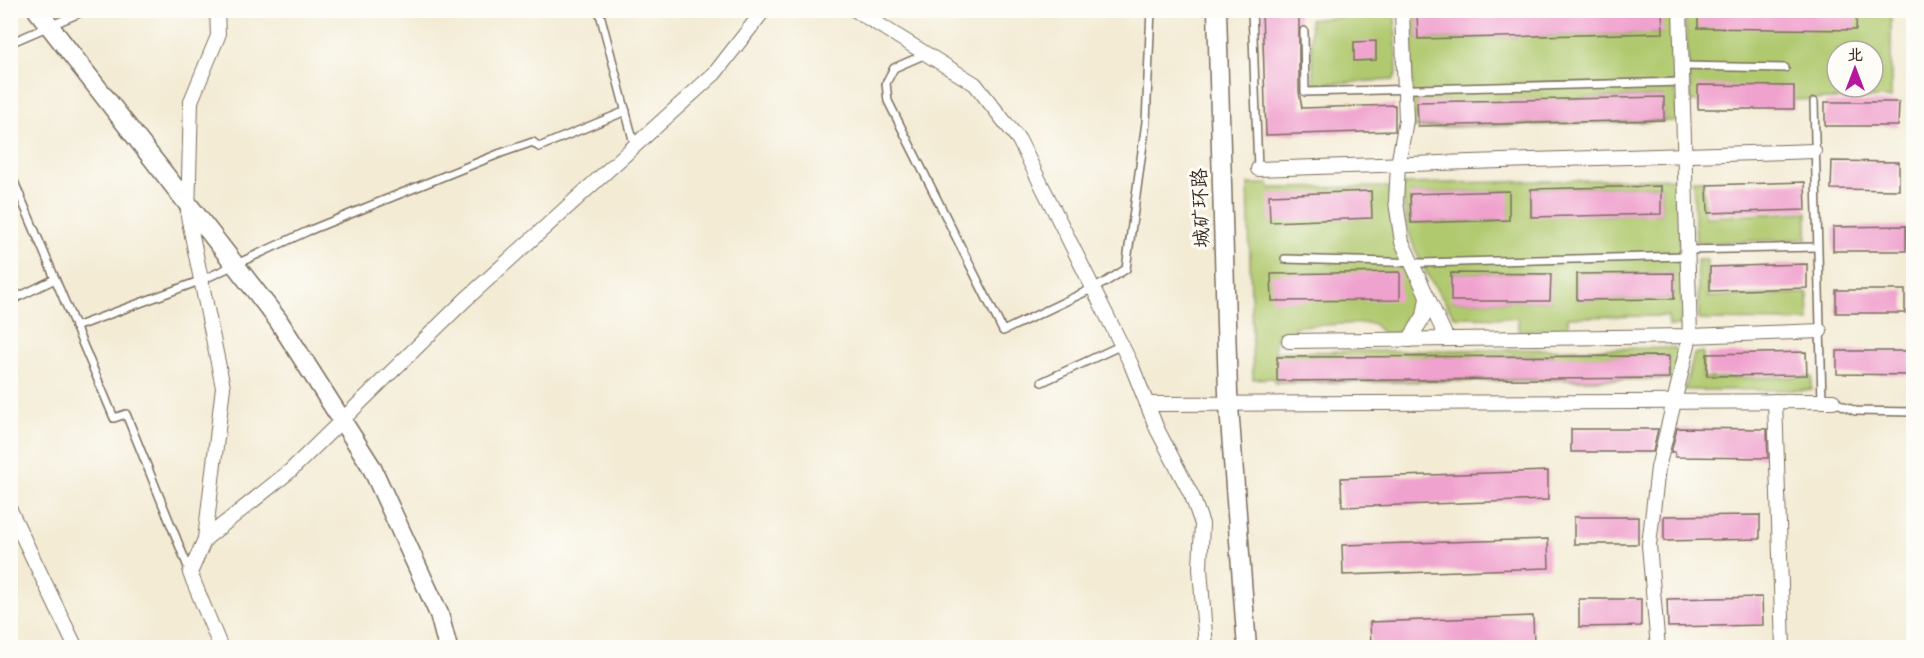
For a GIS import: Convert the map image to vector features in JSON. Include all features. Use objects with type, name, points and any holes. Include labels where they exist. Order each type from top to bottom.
[{"type":"street","points":[[37,10],[278,320],[371,466],[439,614],[448,648]]},
{"type":"street","points":[[217,10],[218,36],[191,101],[188,216],[223,387],[205,539],[190,573],[221,648]]},
{"type":"street","points":[[205,539],[290,471],[465,300],[716,73],[765,10]]},
{"type":"street","points":[[855,10],[975,84],[1019,140],[1122,345],[1192,496],[1202,524],[1200,568],[1206,648]]},
{"type":"street","name":"城矿环路","points":[[1216,10],[1230,404],[1247,648]]},
{"type":"street","points":[[1402,10],[1406,120],[1398,165],[1396,202],[1402,242],[1447,339]]},
{"type":"street","points":[[1658,648],[1649,545],[1658,468],[1676,402],[1690,336],[1680,10]]},
{"type":"street","points":[[1258,169],[1814,150]]},
{"type":"street","points":[[1409,340],[1424,316],[1427,298]]},
{"type":"street","points":[[1289,341],[1690,336],[1820,331]]},
{"type":"street","points":[[1775,401],[1783,648]]},
{"type":"street","points":[[1148,404],[1827,401]]},
{"type":"street","points":[[10,510],[76,648]]},
{"type":"lane","points":[[599,10],[635,147]]},
{"type":"lane","points":[[926,54],[894,68],[886,83],[888,101],[1003,332],[1093,288],[1126,269],[1146,122],[1151,10]]},
{"type":"lane","points":[[1252,10],[1258,169]]},
{"type":"lane","points":[[10,43],[82,12]]},
{"type":"lane","points":[[1304,31],[1305,92],[1682,82]]},
{"type":"lane","points":[[1681,66],[1785,68]]},
{"type":"lane","points":[[1814,102],[1820,331],[1827,401],[1855,411],[1914,412]]},
{"type":"lane","points":[[75,327],[202,280],[308,231],[501,153],[533,142],[539,147],[626,111]]},
{"type":"lane","points":[[10,172],[114,418],[126,414],[190,573]]},
{"type":"lane","points":[[1285,259],[1410,260],[1423,263],[1817,247]]},
{"type":"lane","points":[[10,301],[55,279]]},
{"type":"lane","points":[[1042,382],[1122,345]]},
{"type":"green space","points":[[1517,10],[1534,11],[1535,36],[1662,33],[1662,11],[1672,11],[1677,121],[1412,128],[1411,11],[1470,11],[1417,12],[1418,39],[1517,37]],"holes":[[[1663,97],[1664,120],[1566,121],[1566,98]],[[1417,102],[1550,122],[1418,126]]]},
{"type":"green space","points":[[1685,11],[1891,11],[1891,98],[1885,98],[1885,39],[1825,39],[1825,99],[1841,99],[1691,102]]},
{"type":"green space","points":[[1395,15],[1397,73],[1393,80],[1314,84],[1310,19]]},
{"type":"green space","points":[[1678,178],[1682,319],[1680,326],[1669,326],[1668,316],[1568,317],[1568,329],[1518,330],[1518,318],[1455,317],[1417,255],[1407,223],[1403,184]],"holes":[[[1661,186],[1661,214],[1531,216],[1531,189]],[[1508,191],[1509,220],[1411,223],[1411,194]],[[1452,273],[1550,274],[1550,301],[1452,301]],[[1674,273],[1674,299],[1577,300],[1577,274]]]},
{"type":"green space","points":[[1693,180],[1703,180],[1705,217],[1807,212],[1807,239],[1696,243]]},
{"type":"green space","points":[[1248,184],[1269,184],[1270,188],[1389,187],[1392,227],[1418,301],[1415,315],[1404,333],[1384,334],[1372,323],[1296,326],[1287,337],[1275,337],[1275,352],[1675,348],[1678,352],[1675,379],[1275,383],[1274,378],[1253,379]],"holes":[[[1554,356],[1554,379],[1423,380],[1423,357]],[[1669,356],[1669,378],[1571,379],[1571,357]],[[1403,358],[1403,381],[1277,381]]]},
{"type":"green space","points":[[1697,260],[1707,260],[1708,297],[1808,293],[1809,321],[1699,320]]},
{"type":"green space","points":[[1703,352],[1703,378],[1812,377],[1812,390],[1685,390],[1694,354]]},
{"type":"building","points":[[1262,10],[1299,10],[1299,92],[1302,108],[1395,105],[1395,131],[1266,135]]},
{"type":"building","points":[[1662,10],[1663,33],[1418,39],[1417,12]]},
{"type":"building","points":[[1698,10],[1857,10],[1856,30],[1698,28]]},
{"type":"building","points":[[1376,41],[1376,60],[1354,61],[1354,42]]},
{"type":"building","points":[[1698,85],[1794,86],[1794,109],[1698,109]]},
{"type":"building","points":[[1664,97],[1664,120],[1418,126],[1417,102]]},
{"type":"building","points":[[1825,102],[1899,102],[1898,126],[1825,126]]},
{"type":"building","points":[[1832,161],[1899,162],[1899,190],[1831,189]]},
{"type":"building","points":[[1805,182],[1806,210],[1708,213],[1707,185]]},
{"type":"building","points":[[1661,186],[1661,214],[1531,217],[1531,189]]},
{"type":"building","points":[[1371,191],[1372,218],[1270,222],[1269,195]]},
{"type":"building","points":[[1509,191],[1509,220],[1411,223],[1410,194]]},
{"type":"building","points":[[1906,226],[1906,251],[1833,251],[1833,227]]},
{"type":"building","points":[[1807,264],[1807,288],[1710,291],[1710,267]]},
{"type":"building","points":[[1400,272],[1400,300],[1272,301],[1271,274]]},
{"type":"building","points":[[1451,273],[1551,274],[1550,301],[1451,301]]},
{"type":"building","points":[[1674,273],[1674,299],[1577,300],[1577,274]]},
{"type":"building","points":[[1836,290],[1905,290],[1905,313],[1836,313]]},
{"type":"building","points":[[1837,351],[1911,351],[1911,375],[1837,374]]},
{"type":"building","points":[[1806,352],[1807,375],[1707,376],[1707,354]]},
{"type":"building","points":[[1669,356],[1669,378],[1277,381],[1277,357]]},
{"type":"building","points":[[1677,428],[1767,429],[1768,458],[1675,457],[1675,452],[1671,452]]},
{"type":"building","points":[[1571,429],[1658,429],[1653,452],[1571,452]]},
{"type":"building","points":[[1548,471],[1548,500],[1342,507],[1341,478]]},
{"type":"building","points":[[1760,515],[1760,539],[1664,541],[1664,516]]},
{"type":"building","points":[[1574,517],[1638,517],[1638,544],[1574,544]]},
{"type":"building","points":[[1548,539],[1549,568],[1343,575],[1342,545]]},
{"type":"building","points":[[1762,597],[1763,625],[1668,627],[1667,599]]},
{"type":"building","points":[[1579,599],[1641,599],[1641,626],[1579,627]]},
{"type":"building","points":[[1533,616],[1534,645],[1371,648],[1370,622]]}]
